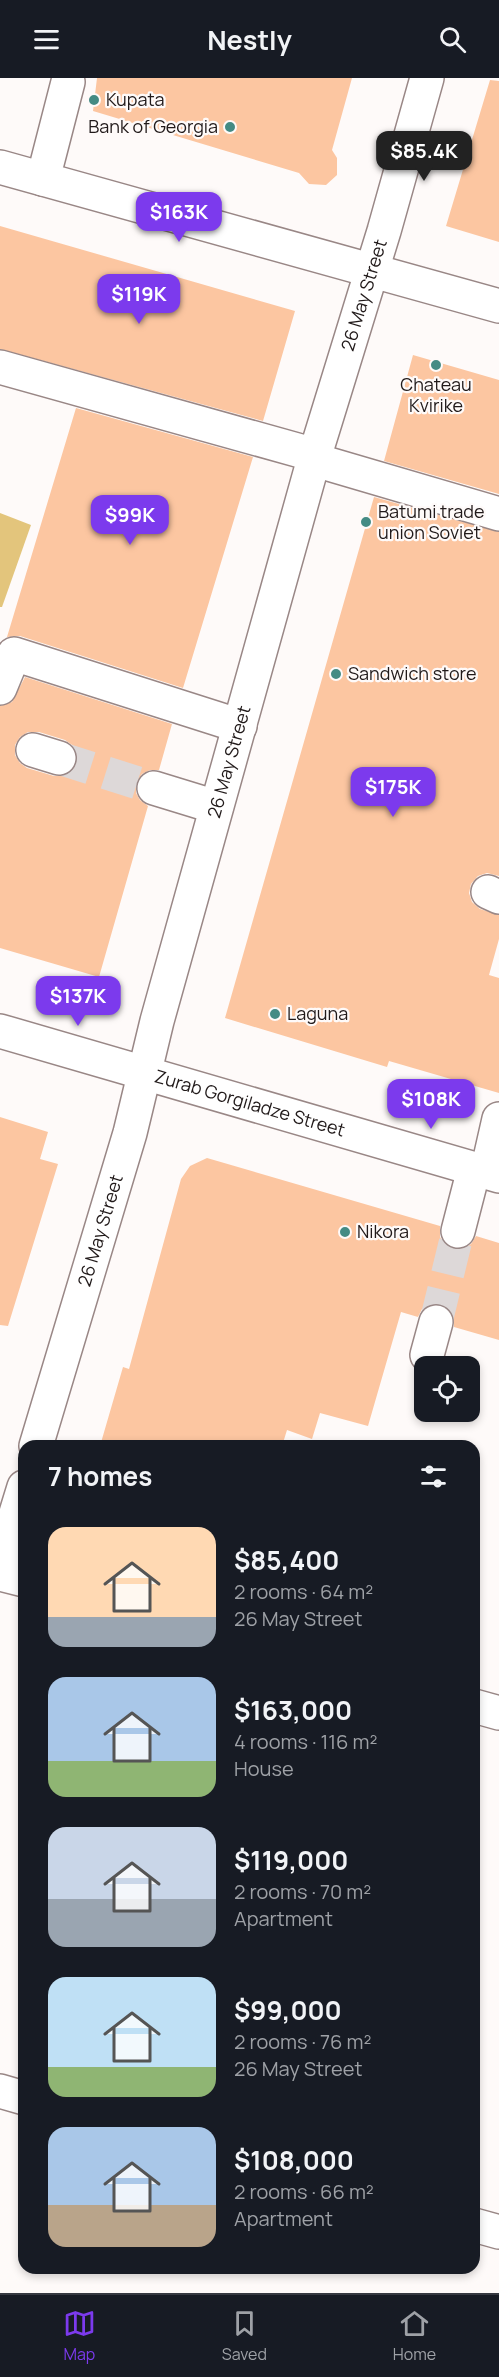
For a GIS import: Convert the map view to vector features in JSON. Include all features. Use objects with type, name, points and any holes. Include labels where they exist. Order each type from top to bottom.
[{"type":"street","name":"26 May Street","points":[[38,1440],[130,1133],[143,1072],[216,807],[315,458],[427,78]]},
{"type":"street","points":[[43,178],[68,82]]},
{"type":"street","points":[[0,167],[499,306]]},
{"type":"street","points":[[0,367],[499,514]]},
{"type":"street","points":[[0,688],[14,654],[240,726]]},
{"type":"street","points":[[154,788],[216,807]]},
{"type":"street","name":"Zurab Gorgiladze Street","points":[[0,1031],[487,1172]]},
{"type":"street","points":[[458,1232],[487,1172],[499,1119]]},
{"type":"street","points":[[427,1355],[435,1322]]},
{"type":"street","points":[[0,1565],[18,1506]]},
{"type":"street","points":[[0,1574],[18,1578]]},
{"type":"street","points":[[480,1708],[499,1713]]},
{"type":"street","points":[[0,2091],[18,2096]]},
{"type":"street","points":[[480,2227],[499,2232]]},
{"type":"shaded area","points":[[0,513],[31,525],[2,607],[0,607]]},
{"type":"building","points":[[97,78],[352,78],[332,150],[337,158],[337,175],[326,185],[309,184],[299,173],[93,111]]},
{"type":"building","points":[[490,80],[499,81],[499,242],[446,226]]},
{"type":"building","points":[[0,226],[295,311],[263,421],[0,349]]},
{"type":"building","points":[[413,355],[499,380],[499,494],[384,461]]},
{"type":"building","points":[[76,408],[253,457],[183,688],[20,636],[7,637]]},
{"type":"building","points":[[374,497],[499,532],[499,876],[487,873],[478,876],[471,884],[469,893],[472,902],[480,909],[499,915],[499,939],[489,975],[499,978],[499,1093],[389,1061],[387,1067],[225,1018]]},
{"type":"building","points":[[25,677],[172,724],[159,770],[150,770],[142,774],[136,783],[136,793],[140,800],[148,806],[99,977],[0,948],[0,706],[12,702]],"holes":[[[28,732],[39,732],[65,740],[72,745],[77,754],[77,764],[72,771],[64,776],[54,776],[27,768],[20,763],[15,755],[15,745],[20,737]]]},
{"type":"building","points":[[0,1117],[48,1132],[40,1159],[58,1164],[8,1326],[0,1325]]},
{"type":"building","points":[[207,1158],[440,1226],[440,1237],[445,1245],[453,1249],[464,1249],[476,1236],[499,1243],[499,1340],[454,1327],[454,1317],[449,1308],[441,1304],[431,1304],[422,1309],[418,1317],[401,1312],[368,1426],[320,1413],[312,1439],[287,1430],[284,1440],[102,1440],[123,1367],[129,1369],[181,1179],[190,1166]]},
{"type":"tunnel","points":[[59,758],[154,788]]},
{"type":"tunnel","points":[[436,1322],[458,1231]]},
{"type":"place","name":"Kupata","points":[[94,100]]},
{"type":"place","name":"Bank of Georgia","points":[[230,127]]},
{"type":"place","name":"Chateau Kvirike","points":[[436,365]]},
{"type":"place","name":"Batumi trade union Soviet","points":[[366,522]]},
{"type":"place","name":"Sandwich store","points":[[336,674]]},
{"type":"place","name":"Laguna","points":[[275,1014]]},
{"type":"place","name":"Nikora","points":[[345,1232]]}]
